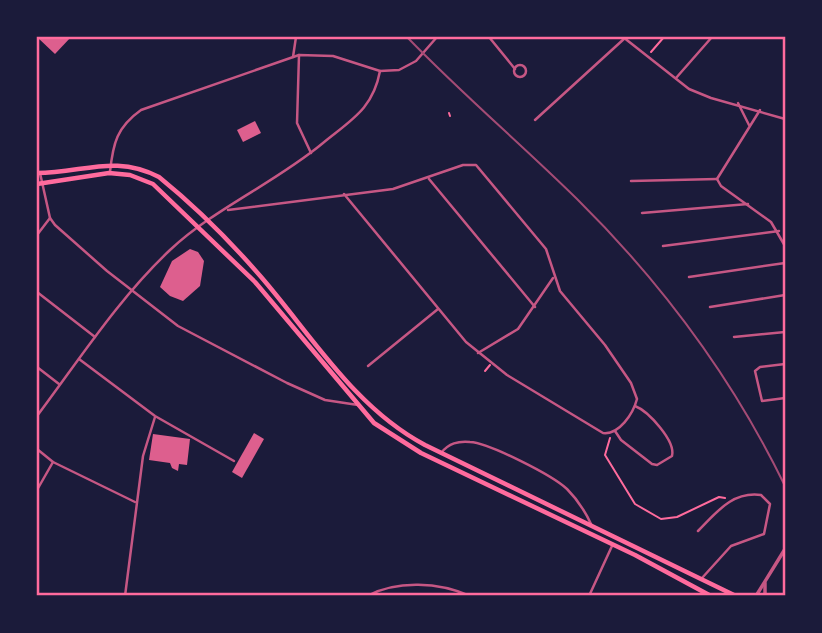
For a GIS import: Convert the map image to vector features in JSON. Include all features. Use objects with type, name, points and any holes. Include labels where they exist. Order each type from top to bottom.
[{"type":"main road","points":[[38,173],[111,164],[131,165],[159,177],[208,222],[261,277],[344,377],[392,426],[441,453],[736,596]]},
{"type":"main road","points":[[39,184],[109,173],[130,175],[153,184],[255,282],[346,392],[374,423],[398,441],[712,596]]},
{"type":"street","points":[[293,57],[296,37]]},
{"type":"street","points":[[109,173],[120,128],[141,110],[299,55],[333,56],[380,71],[399,70],[416,61],[437,37]]},
{"type":"street","points":[[489,37],[515,69]]},
{"type":"street","points":[[535,120],[624,37],[690,89],[711,98],[738,103],[783,118],[785,112]]},
{"type":"street","points":[[676,78],[712,37]]},
{"type":"street","points":[[299,55],[297,123],[311,153]]},
{"type":"street","points":[[37,416],[132,291],[170,250],[311,153],[372,100],[380,71]]},
{"type":"street","points":[[738,103],[750,126]]},
{"type":"street","points":[[717,179],[760,110]]},
{"type":"street","points":[[228,209],[344,194],[393,189],[472,164],[546,249],[560,291],[618,364],[637,399],[635,406],[614,432],[603,433],[491,364],[438,309],[344,194]]},
{"type":"street","points":[[38,173],[50,218],[132,291],[178,326],[325,400],[358,405]]},
{"type":"street","points":[[429,179],[535,307]]},
{"type":"street","points":[[631,181],[717,179]]},
{"type":"street","points":[[717,179],[721,186],[748,204],[779,231],[785,246]]},
{"type":"street","points":[[37,192],[43,193]]},
{"type":"street","points":[[642,213],[748,204]]},
{"type":"street","points":[[37,235],[50,218]]},
{"type":"street","points":[[663,246],[779,231]]},
{"type":"street","points":[[689,278],[785,263]]},
{"type":"street","points":[[478,353],[518,329],[554,277]]},
{"type":"street","points":[[37,292],[96,337]]},
{"type":"street","points":[[710,307],[785,295]]},
{"type":"street","points":[[368,366],[438,309]]},
{"type":"street","points":[[734,337],[785,332]]},
{"type":"street","points":[[79,359],[155,416],[234,461]]},
{"type":"street","points":[[785,364],[760,367],[755,371],[762,401],[785,398]]},
{"type":"street","points":[[37,367],[60,385]]},
{"type":"street","points":[[614,432],[652,464],[657,465],[672,456],[671,444],[645,409],[635,406]]},
{"type":"street","points":[[125,596],[135,502],[148,431],[155,416]]},
{"type":"street","points":[[441,453],[454,442],[472,442],[533,467],[565,487],[579,502],[591,524]]},
{"type":"street","points":[[37,449],[53,462],[135,502]]},
{"type":"street","points":[[37,489],[53,462]]},
{"type":"street","points":[[698,531],[728,501],[746,494],[766,498],[771,510],[764,534],[731,546],[702,578]]},
{"type":"street","points":[[589,596],[613,545]]},
{"type":"street","points":[[756,596],[785,549]]},
{"type":"street","points":[[765,596],[766,581]]},
{"type":"street","points":[[367,596],[387,588],[410,585],[443,588],[470,596]]},
{"type":"path","points":[[648,56],[664,37]]},
{"type":"path","points":[[485,371],[491,364]]},
{"type":"path","points":[[614,432],[605,455],[641,509],[668,520],[719,497],[728,501]]},
{"type":"building","points":[[37,37],[71,37],[55,54]]},
{"type":"building","points":[[255,121],[261,133],[243,142],[237,130]]},
{"type":"building","points":[[190,249],[198,252],[204,261],[200,286],[183,301],[170,296],[160,287],[172,261]]},
{"type":"building","points":[[254,433],[264,439],[242,478],[232,472]]},
{"type":"building","points":[[153,434],[190,439],[187,465],[179,464],[178,471],[172,468],[170,463],[149,460]]},
{"type":"railway","points":[[407,37],[577,199],[638,264],[719,370],[765,446],[785,486]]}]
